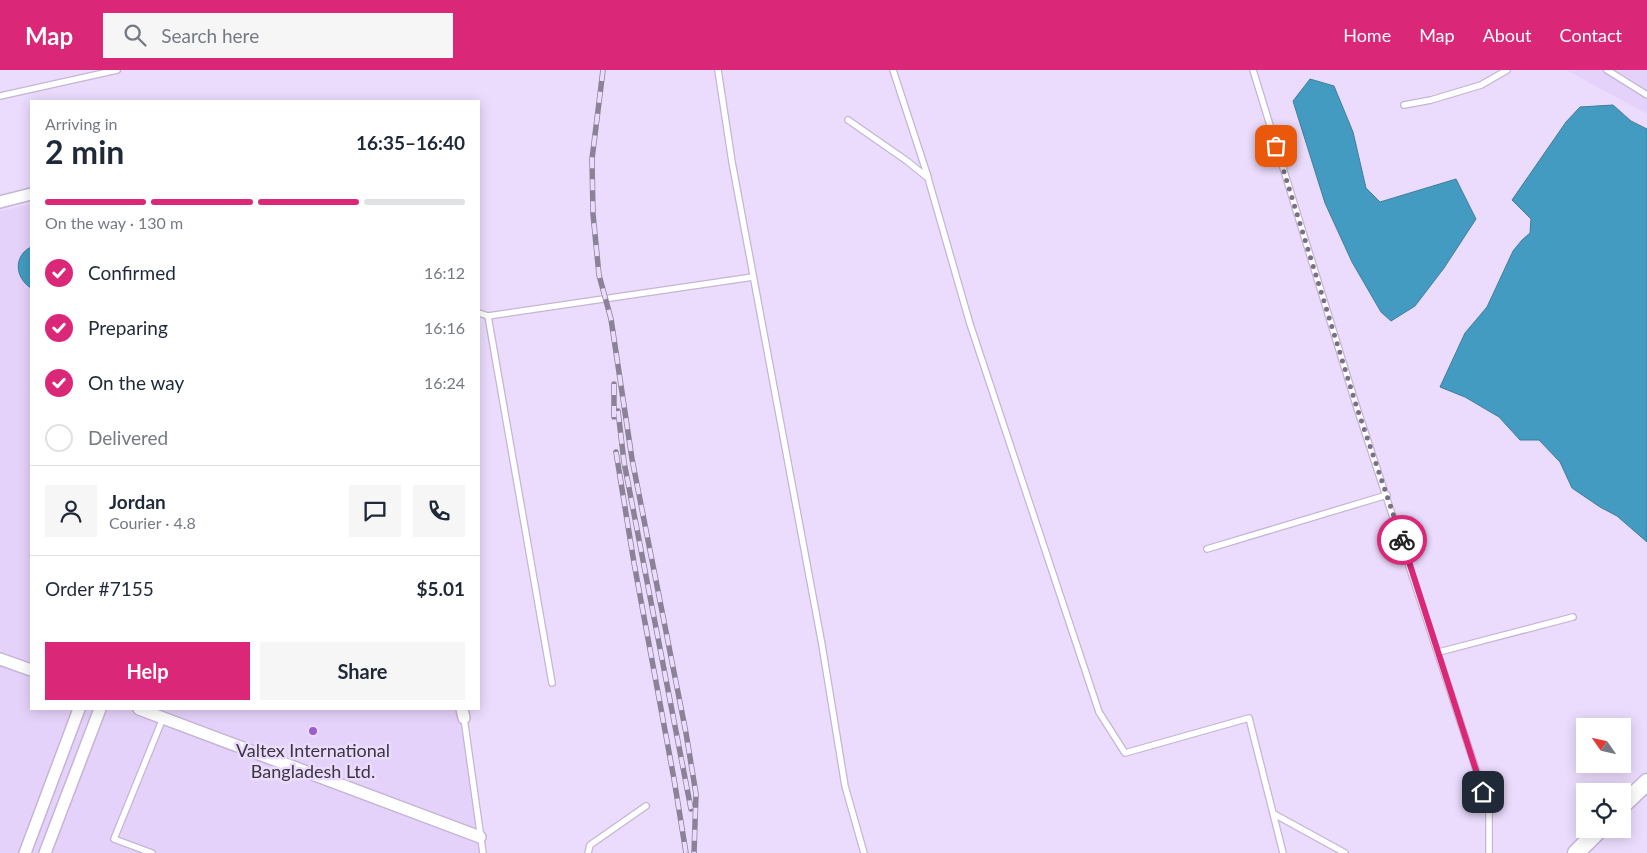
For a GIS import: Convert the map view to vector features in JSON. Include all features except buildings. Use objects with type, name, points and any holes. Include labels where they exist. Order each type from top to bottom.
[{"type":"street","points":[[0,202],[30,194]]},
{"type":"street","points":[[0,659],[30,670]]},
{"type":"street","points":[[25,853],[79,710]]},
{"type":"street","points":[[45,853],[100,710]]},
{"type":"street","points":[[142,710],[480,837]]},
{"type":"street","points":[[1631,797],[1647,782]]},
{"type":"street","points":[[1576,853],[1591,838]]},
{"type":"lane","points":[[0,96],[117,70]]},
{"type":"lane","points":[[718,70],[753,277],[763,323],[846,786],[864,853]]},
{"type":"lane","points":[[893,70],[928,178],[970,324],[1099,712],[1125,753],[1249,718],[1283,853]]},
{"type":"lane","points":[[1253,70],[1357,408],[1439,652],[1489,809],[1489,853]]},
{"type":"lane","points":[[1404,105],[1431,100],[1481,85],[1507,70]]},
{"type":"lane","points":[[1607,70],[1647,95]]},
{"type":"lane","points":[[848,120],[928,178]]},
{"type":"lane","points":[[480,313],[488,316],[753,277]]},
{"type":"lane","points":[[488,316],[552,683]]},
{"type":"lane","points":[[1207,548],[1386,495]]},
{"type":"lane","points":[[1439,652],[1573,617]]},
{"type":"lane","points":[[463,713],[483,853]]},
{"type":"lane","points":[[152,853],[114,839],[163,718]]},
{"type":"lane","points":[[588,853],[590,846],[646,806]]},
{"type":"lane","points":[[1274,814],[1345,853]]},
{"type":"shaded area","points":[[1566,70],[1647,70],[1647,114]]},
{"type":"shaded area","points":[[30,204],[30,710],[459,710],[485,853],[0,853],[0,211]]},
{"type":"water","points":[[1310,79],[1334,86],[1353,132],[1366,188],[1380,202],[1456,179],[1476,219],[1444,268],[1415,306],[1391,321],[1381,312],[1352,262],[1325,203],[1293,101]]},
{"type":"water","points":[[1613,105],[1631,121],[1647,129],[1647,542],[1617,516],[1572,488],[1560,462],[1539,440],[1520,440],[1499,417],[1465,397],[1440,387],[1465,333],[1487,307],[1513,251],[1530,233],[1531,219],[1512,200],[1566,122],[1580,107]]},
{"type":"water","points":[[30,248],[30,287],[22,279],[18,267],[21,256]]},
{"type":"railway","points":[[603,70],[592,159],[593,214],[599,275],[611,319],[632,459],[686,733],[696,794],[694,853]]},
{"type":"railway","points":[[614,384],[614,417]]},
{"type":"railway","points":[[618,411],[624,462],[691,809]]},
{"type":"railway","points":[[616,452],[686,853]]},
{"type":"way so far","points":[[1276,146],[1357,408],[1402,540]]},
{"type":"place","name":"Valtex International Bangladesh Ltd.","points":[[313,731]]},
{"type":"route","points":[[1402,540],[1483,792]]}]
